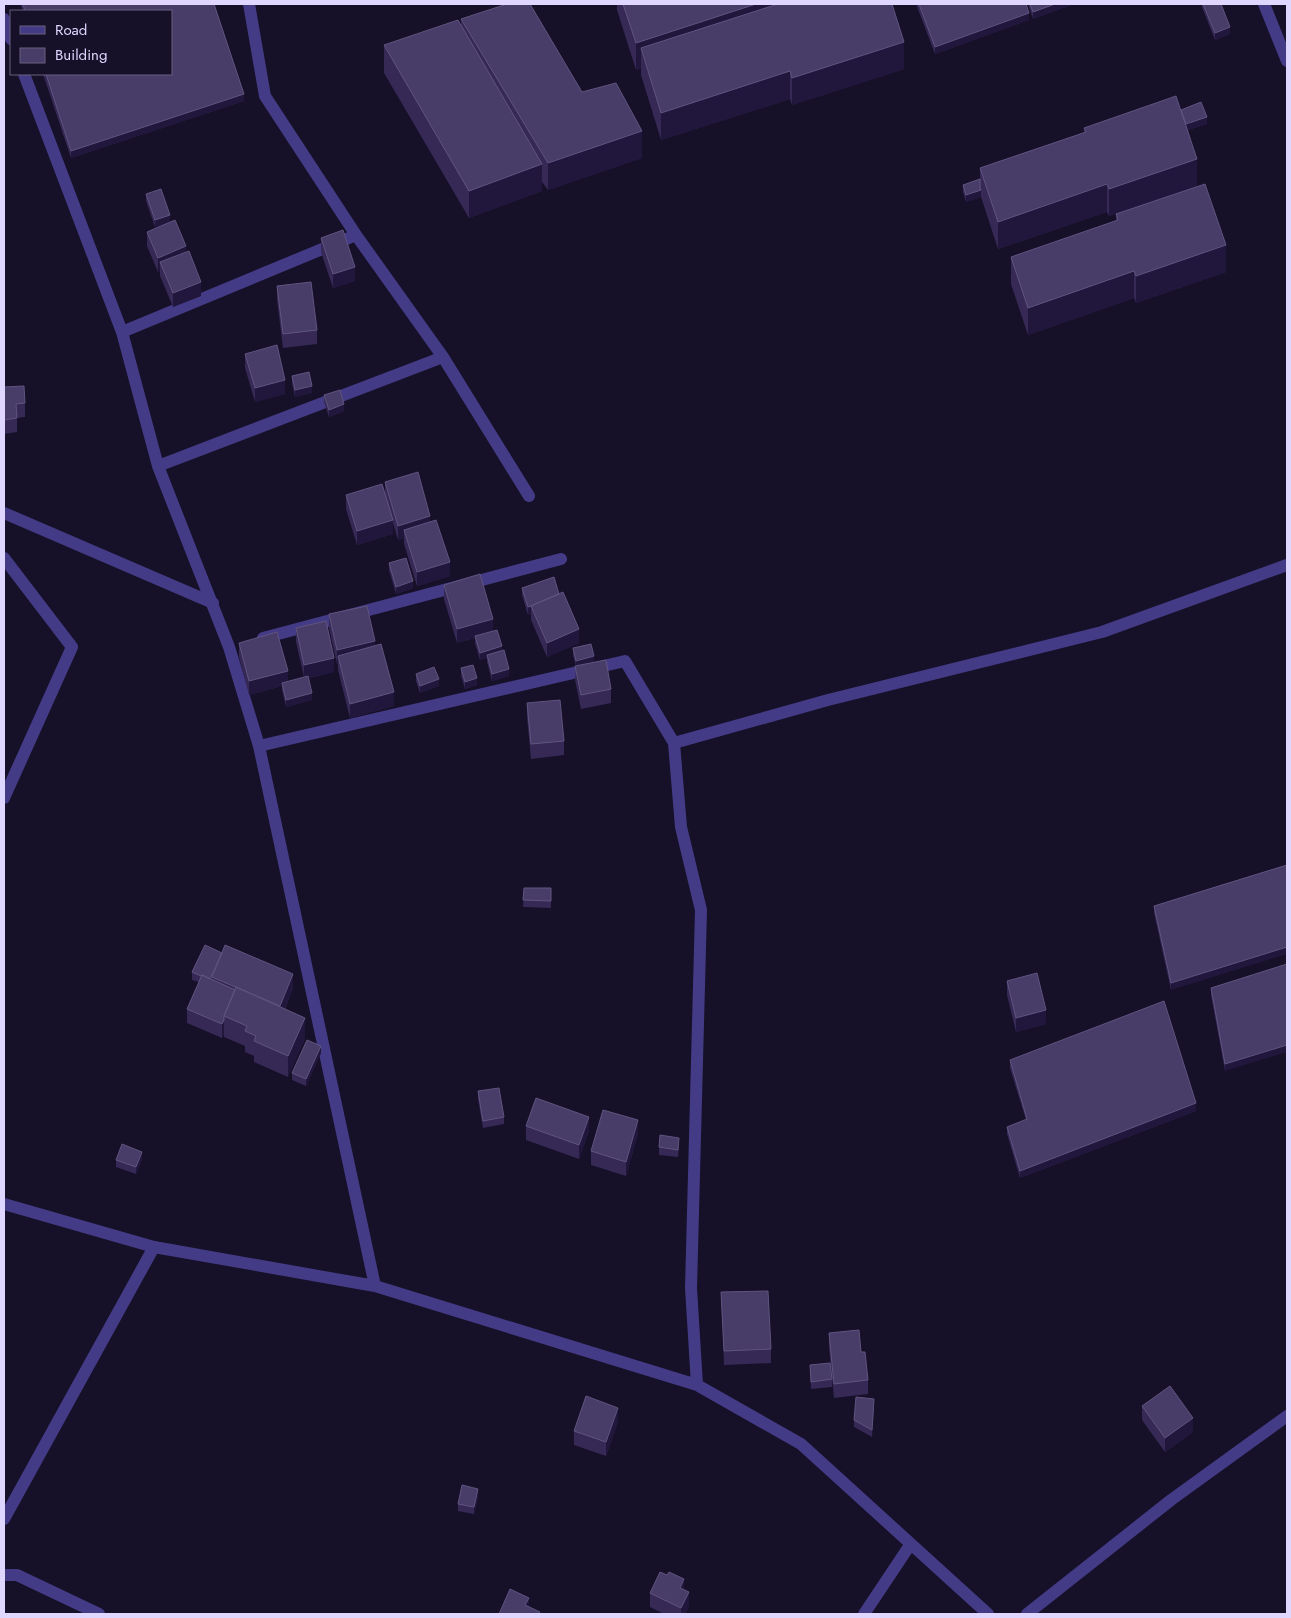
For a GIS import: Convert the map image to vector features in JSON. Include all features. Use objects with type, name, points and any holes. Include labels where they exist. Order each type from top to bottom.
[{"type":"street","points":[[249,4],[265,96],[356,235],[443,357],[529,496]]},
{"type":"street","points":[[1264,4],[1287,61]]},
{"type":"street","points":[[4,19],[10,36]]},
{"type":"street","points":[[24,75],[122,332],[158,466],[213,603],[239,644],[259,746],[375,1286]]},
{"type":"street","points":[[122,332],[356,235]]},
{"type":"street","points":[[158,466],[443,357]]},
{"type":"street","points":[[4,513],[213,603]]},
{"type":"street","points":[[4,558],[72,648],[4,798]]},
{"type":"street","points":[[239,644],[561,559]]},
{"type":"street","points":[[674,743],[828,700],[1102,632],[1287,565]]},
{"type":"street","points":[[259,746],[625,661],[674,743],[681,827],[701,910],[690,1288],[696,1385]]},
{"type":"street","points":[[4,1204],[154,1247],[375,1286],[696,1385],[802,1444],[910,1545],[988,1614]]},
{"type":"street","points":[[4,1519],[154,1247]]},
{"type":"street","points":[[1028,1614],[1172,1500],[1287,1416]]},
{"type":"street","points":[[864,1614],[910,1545]]},
{"type":"street","points":[[4,1575],[17,1575],[99,1614]]},
{"type":"building","points":[[23,4],[214,4],[244,94],[71,151],[46,75],[172,75],[172,10],[25,10]]},
{"type":"building","points":[[507,4],[530,4],[582,92],[616,83],[642,131],[548,163],[461,19]]},
{"type":"building","points":[[623,4],[756,4],[636,43]]},
{"type":"building","points":[[778,4],[892,4],[904,42],[792,78],[790,71],[661,113],[641,48]]},
{"type":"building","points":[[919,4],[1026,4],[1029,13],[935,47]]},
{"type":"building","points":[[1030,4],[1055,4],[1033,12]]},
{"type":"building","points":[[1203,4],[1221,4],[1230,27],[1215,33]]},
{"type":"building","points":[[458,20],[542,164],[469,191],[384,45]]},
{"type":"building","points":[[1176,96],[1197,159],[1109,189],[1107,184],[998,222],[980,168],[1086,132],[1084,128]]},
{"type":"building","points":[[1201,102],[1207,117],[1186,124],[1181,110]]},
{"type":"building","points":[[980,179],[981,190],[966,195],[963,185]]},
{"type":"building","points":[[1205,184],[1226,245],[1136,276],[1134,271],[1028,308],[1011,257],[1118,220],[1116,214]]},
{"type":"building","points":[[161,189],[170,215],[155,220],[146,194]]},
{"type":"building","points":[[175,220],[186,246],[158,258],[147,232]]},
{"type":"building","points":[[343,230],[355,267],[333,274],[321,238]]},
{"type":"building","points":[[189,251],[201,282],[173,293],[160,262]]},
{"type":"building","points":[[311,282],[317,330],[283,334],[277,286]]},
{"type":"building","points":[[277,345],[285,380],[255,388],[245,354]]},
{"type":"building","points":[[309,372],[312,386],[295,390],[292,376]]},
{"type":"building","points":[[24,386],[25,403],[16,404],[17,418],[4,420],[4,387]]},
{"type":"building","points":[[340,390],[344,404],[329,410],[324,395]]},
{"type":"building","points":[[418,472],[430,516],[398,526],[385,482]]},
{"type":"building","points":[[382,484],[393,520],[357,531],[346,495]]},
{"type":"building","points":[[436,520],[450,562],[417,572],[404,530]]},
{"type":"building","points":[[406,558],[413,581],[396,587],[389,563]]},
{"type":"building","points":[[480,574],[493,619],[457,629],[444,585]]},
{"type":"building","points":[[554,577],[559,594],[528,607],[522,588]]},
{"type":"building","points":[[563,592],[579,629],[547,643],[531,606]]},
{"type":"building","points":[[367,606],[375,641],[337,650],[329,614]]},
{"type":"building","points":[[326,621],[334,658],[304,665],[296,628]]},
{"type":"building","points":[[497,630],[502,646],[480,653],[475,636]]},
{"type":"building","points":[[277,632],[288,671],[249,681],[239,643]]},
{"type":"building","points":[[381,644],[394,692],[350,704],[338,656]]},
{"type":"building","points":[[591,644],[594,656],[576,661],[573,648]]},
{"type":"building","points":[[504,650],[509,669],[492,674],[487,655]]},
{"type":"building","points":[[606,660],[611,689],[581,695],[575,666]]},
{"type":"building","points":[[473,665],[477,678],[465,682],[461,668]]},
{"type":"building","points":[[434,667],[439,679],[420,686],[416,674]]},
{"type":"building","points":[[308,676],[312,693],[286,700],[282,683]]},
{"type":"building","points":[[560,700],[564,741],[531,744],[527,703]]},
{"type":"building","points":[[1287,865],[1287,947],[1171,983],[1154,906]]},
{"type":"building","points":[[524,888],[551,888],[551,901],[523,900]]},
{"type":"building","points":[[205,945],[222,953],[210,979],[192,972]]},
{"type":"building","points":[[225,945],[293,974],[280,1006],[212,977]]},
{"type":"building","points":[[1287,964],[1287,1045],[1225,1064],[1211,988]]},
{"type":"building","points":[[1037,973],[1046,1010],[1016,1018],[1007,981]]},
{"type":"building","points":[[202,975],[235,990],[222,1024],[187,1009]]},
{"type":"building","points":[[236,987],[305,1018],[288,1056],[254,1041],[256,1036],[245,1031],[247,1026],[224,1016]]},
{"type":"building","points":[[1164,1001],[1196,1103],[1020,1171],[1007,1127],[1027,1119],[1010,1060]]},
{"type":"building","points":[[307,1040],[321,1046],[306,1079],[292,1073]]},
{"type":"building","points":[[499,1088],[504,1117],[483,1121],[478,1091]]},
{"type":"building","points":[[536,1098],[589,1117],[579,1145],[526,1126]]},
{"type":"building","points":[[603,1110],[638,1120],[626,1162],[591,1151]]},
{"type":"building","points":[[660,1135],[679,1138],[678,1150],[659,1147]]},
{"type":"building","points":[[122,1144],[142,1152],[136,1167],[116,1160]]},
{"type":"building","points":[[768,1291],[771,1349],[724,1351],[721,1292]]},
{"type":"building","points":[[859,1330],[861,1352],[865,1352],[868,1380],[834,1384],[829,1333]]},
{"type":"building","points":[[830,1363],[832,1379],[811,1382],[810,1365]]},
{"type":"building","points":[[1170,1386],[1193,1418],[1165,1438],[1142,1406]]},
{"type":"building","points":[[586,1396],[618,1408],[606,1442],[574,1431]]},
{"type":"building","points":[[856,1397],[874,1399],[872,1430],[854,1420]]},
{"type":"building","points":[[462,1485],[478,1489],[474,1507],[458,1504]]},
{"type":"building","points":[[660,1572],[667,1575],[669,1572],[684,1579],[680,1588],[689,1592],[681,1608],[650,1593]]},
{"type":"building","points":[[510,1589],[529,1598],[525,1605],[540,1612],[539,1614],[499,1614]]}]
